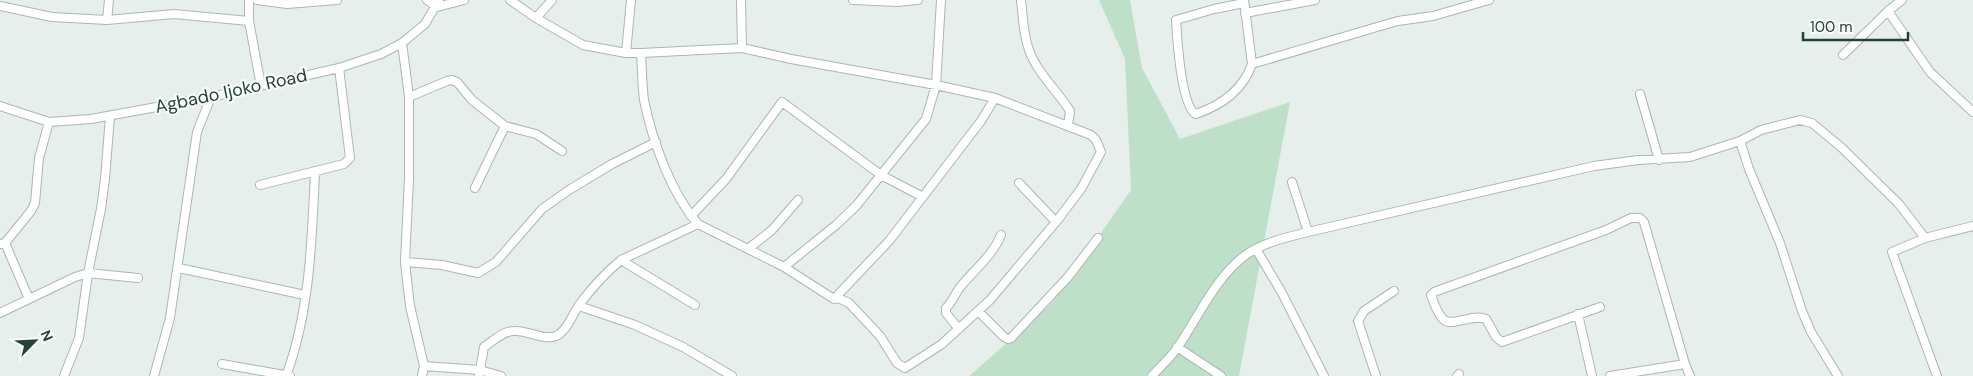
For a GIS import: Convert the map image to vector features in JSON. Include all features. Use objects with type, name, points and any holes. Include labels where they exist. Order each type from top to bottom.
[{"type":"street","points":[[107,20],[109,0]]},
{"type":"street","points":[[249,0],[249,21],[261,86]]},
{"type":"street","points":[[257,0],[287,4],[337,0]]},
{"type":"street","points":[[427,0],[438,4],[461,0]]},
{"type":"street","points":[[510,0],[536,18],[583,44],[641,53],[742,48],[995,98],[1091,135],[1096,140],[1101,152],[1081,189],[1056,222],[990,300],[942,344],[906,368],[897,363],[880,336],[849,304],[838,298],[834,299],[784,267],[698,224],[691,216],[670,178],[656,142],[644,99],[641,53]]},
{"type":"street","points":[[536,18],[552,0]]},
{"type":"street","points":[[626,52],[631,0]]},
{"type":"street","points":[[741,0],[742,48]]},
{"type":"street","points":[[856,0],[897,2],[918,0]]},
{"type":"street","points":[[784,267],[846,216],[926,119],[936,85],[941,0]]},
{"type":"street","points":[[1021,0],[1029,52],[1038,68],[1070,111],[1068,125]]},
{"type":"street","points":[[1245,14],[1315,0]]},
{"type":"street","points":[[1252,64],[1377,27],[1433,16],[1489,0]]},
{"type":"street","points":[[1843,55],[1902,0]]},
{"type":"street","points":[[1244,2],[1252,64],[1245,81],[1238,90],[1196,114],[1189,108],[1179,60],[1176,20],[1244,2]]},
{"type":"street","name":"Agbado Ijoko Road","points":[[0,106],[49,122],[110,116],[261,86],[338,68],[381,54],[402,43],[426,24],[438,4]]},
{"type":"street","points":[[0,6],[52,17],[107,20],[174,14],[249,21]]},
{"type":"street","points":[[1888,12],[1930,72],[1973,112]]},
{"type":"street","points":[[402,43],[409,98],[409,178],[405,262],[410,306],[424,366],[422,376]]},
{"type":"street","points":[[260,185],[344,164],[350,158],[338,68]]},
{"type":"street","points":[[409,98],[452,80],[457,82],[479,107],[505,126],[536,134],[562,151]]},
{"type":"street","points":[[1640,94],[1659,160]]},
{"type":"street","points":[[154,376],[170,318],[179,268],[197,132],[211,97]]},
{"type":"street","points":[[834,299],[884,248],[981,121],[995,98]]},
{"type":"street","points":[[691,216],[726,179],[782,102],[881,175],[923,197]]},
{"type":"street","points":[[64,376],[78,338],[88,273],[101,209],[110,116]]},
{"type":"street","points":[[1152,376],[1177,347],[1191,323],[1220,282],[1245,255],[1275,241],[1585,168],[1638,160],[1696,156],[1740,141],[1761,130],[1800,120],[1812,123],[1842,148],[1899,204],[1925,238]]},
{"type":"street","points":[[29,299],[3,244],[31,211],[35,203],[39,158],[49,122]]},
{"type":"street","points":[[475,188],[505,126]]},
{"type":"street","points":[[1740,141],[1748,169],[1780,242],[1802,311],[1811,332],[1838,376]]},
{"type":"street","points":[[405,262],[442,265],[478,273],[496,262],[542,209],[562,194],[612,164],[656,142]]},
{"type":"street","points":[[222,364],[287,376],[297,341],[305,295],[312,230],[315,171]]},
{"type":"street","points":[[1292,182],[1308,232]]},
{"type":"street","points":[[1019,183],[1056,222]]},
{"type":"street","points":[[748,249],[772,230],[798,200]]},
{"type":"street","points":[[1600,307],[1502,342],[1496,338],[1486,318],[1482,316],[1451,322],[1445,321],[1440,315],[1431,295],[1434,292],[1465,282],[1488,271],[1606,230],[1631,218],[1640,218],[1644,222],[1690,376]]},
{"type":"street","points":[[479,373],[484,347],[503,334],[514,331],[546,337],[555,336],[562,332],[579,306],[610,269],[621,260],[698,224]]},
{"type":"street","points":[[1937,376],[1892,252],[1925,238],[1973,226]]},
{"type":"street","points":[[958,328],[946,313],[946,308],[953,301],[960,287],[997,246],[1001,234]]},
{"type":"street","points":[[978,311],[1004,337],[1011,338],[1068,277],[1098,238]]},
{"type":"street","points":[[1256,249],[1282,293],[1324,376]]},
{"type":"street","points":[[621,260],[695,305]]},
{"type":"street","points":[[179,268],[305,295]]},
{"type":"street","points":[[0,313],[75,277],[88,273],[138,278]]},
{"type":"street","points":[[1376,376],[1358,321],[1364,312],[1394,290]]},
{"type":"street","points":[[579,306],[651,332],[683,347],[732,376]]},
{"type":"street","points":[[1578,314],[1592,376]]},
{"type":"street","points":[[1177,347],[1220,376]]},
{"type":"street","points":[[1610,376],[1685,364]]},
{"type":"street","points":[[424,366],[501,376]]},
{"type":"green space","points":[[1099,0],[1130,0],[1142,68],[1180,139],[1290,102],[1239,376],[969,376],[1051,304],[1131,190],[1125,59]]}]
